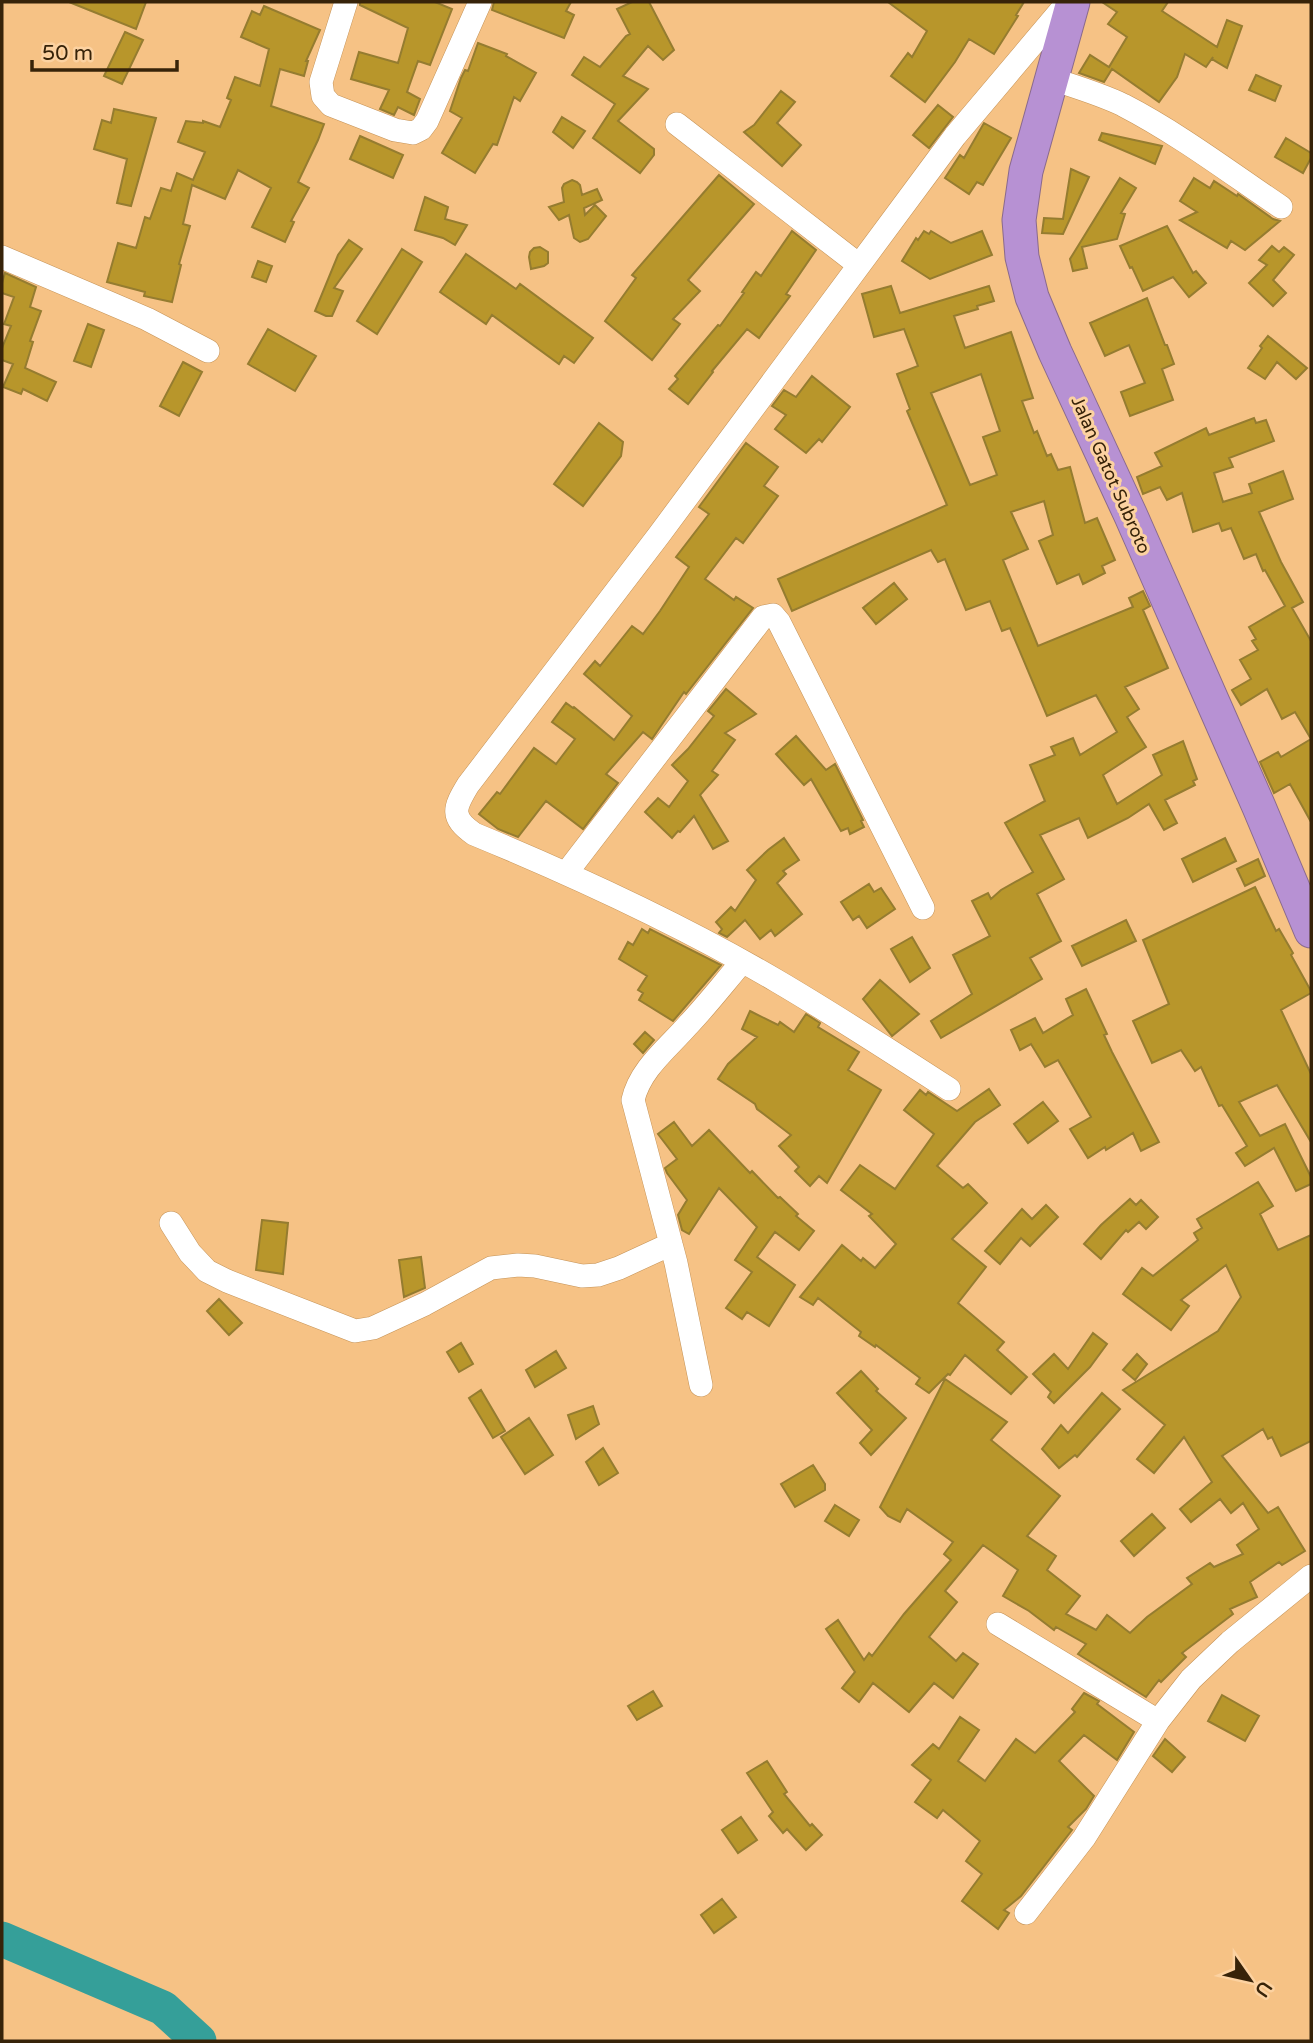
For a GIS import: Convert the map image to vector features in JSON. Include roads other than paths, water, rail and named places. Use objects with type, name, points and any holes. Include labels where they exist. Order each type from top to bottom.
[{"type":"highway","name":"Jalan Gatot Subroto","points":[[1071,2],[1026,171],[1019,220],[1022,257],[1032,297],[1311,931]]},
{"type":"street","points":[[346,2],[321,82],[323,96],[331,105],[395,130],[413,133],[421,129],[427,121],[480,2]]},
{"type":"street","points":[[949,1089],[776,980],[665,920],[567,872],[474,834],[461,825],[456,815],[457,803],[955,136],[1071,2]]},
{"type":"street","points":[[1052,79],[1121,104],[1163,127],[1281,206]]},
{"type":"street","points":[[677,124],[859,265]]},
{"type":"street","points":[[2,257],[147,319],[208,351]]},
{"type":"street","points":[[567,872],[763,617],[773,615],[779,622],[923,908]]},
{"type":"street","points":[[701,1385],[671,1244],[633,1100],[646,1071],[742,962]]},
{"type":"street","points":[[172,1223],[190,1253],[207,1271],[355,1331],[373,1328],[425,1304],[491,1268],[535,1266],[582,1276],[598,1275],[671,1244]]},
{"type":"street","points":[[1026,1913],[1084,1838],[1158,1721],[1191,1679],[1230,1642],[1311,1576]]},
{"type":"street","points":[[998,1624],[1158,1721]]},
{"type":"waterway","points":[[2,1939],[163,2008],[199,2041]]}]
